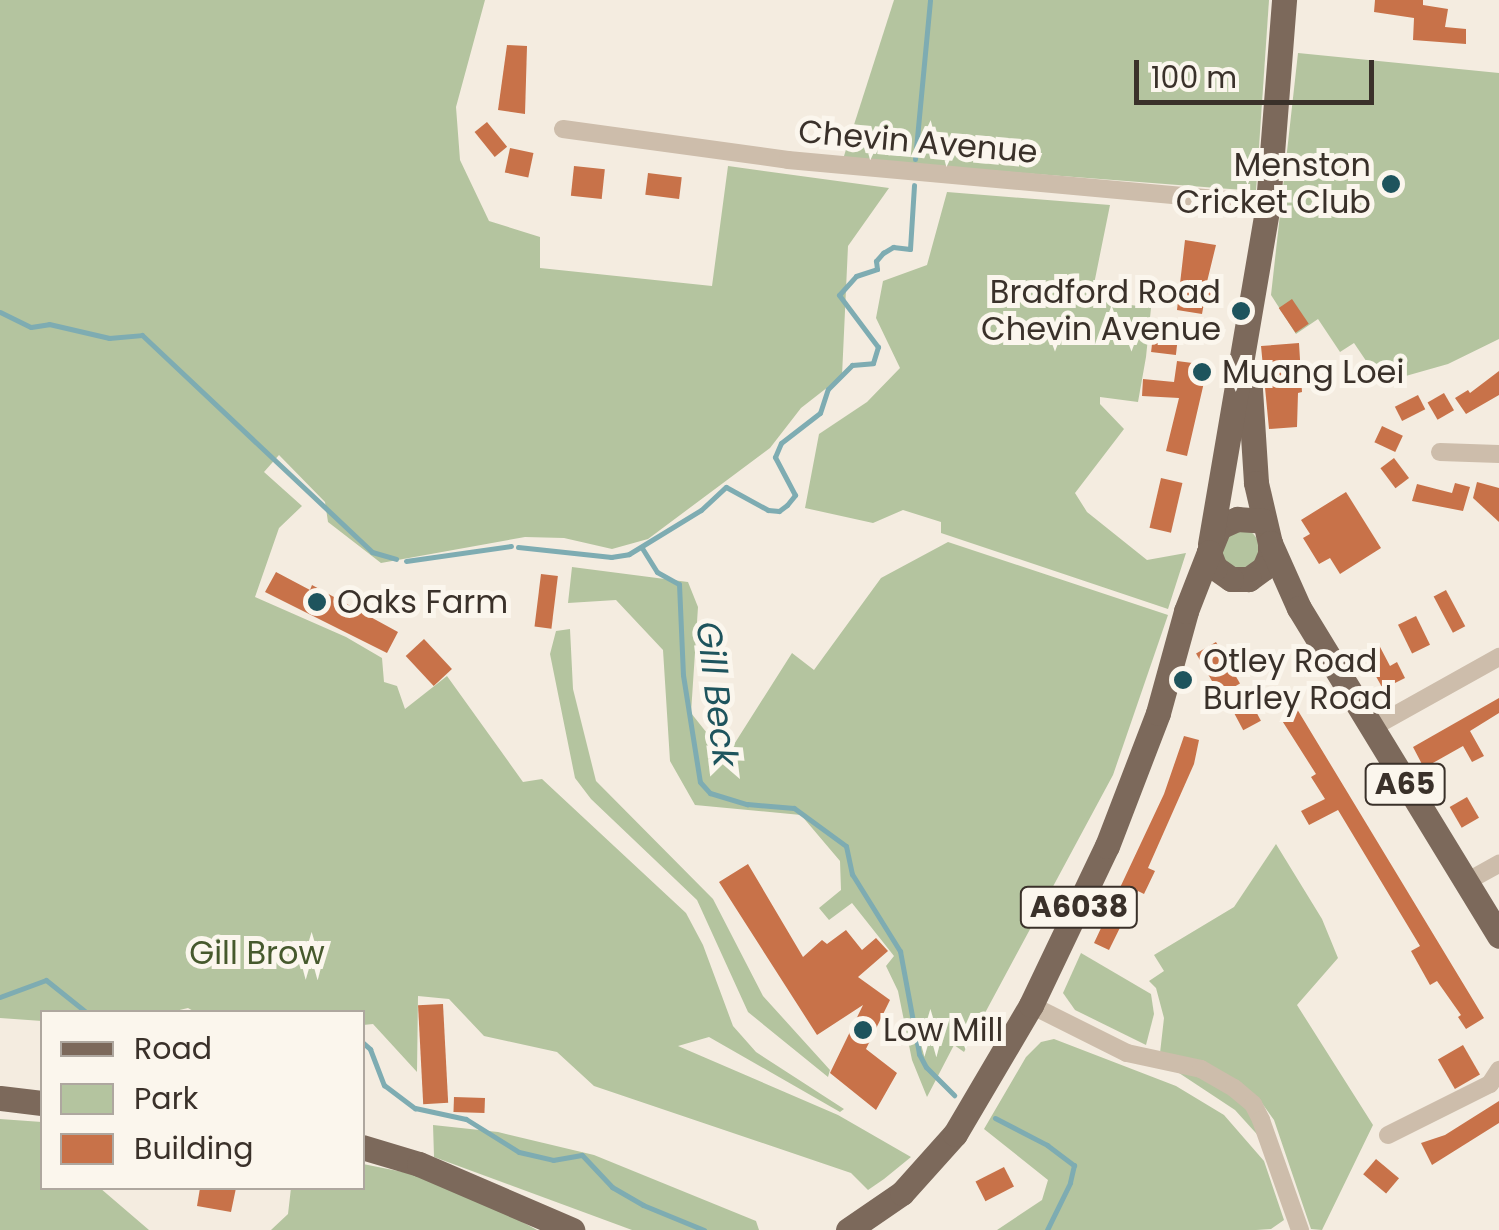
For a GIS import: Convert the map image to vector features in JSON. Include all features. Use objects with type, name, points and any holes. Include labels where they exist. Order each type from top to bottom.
[{"type":"main road","name":"A65","points":[[1284,0],[1268,204],[1210,548],[1215,568],[1275,588],[1299,608]]},
{"type":"main road","name":"A65","points":[[1248,340],[1252,440],[1267,532],[1299,608],[1499,936]]},
{"type":"main road","points":[[1210,548],[1228,522],[1267,532],[1267,564],[1240,579]]},
{"type":"main road","name":"A6038","points":[[848,1230],[902,1193],[955,1134],[1031,1005],[1107,846],[1158,713],[1188,603],[1210,548]]},
{"type":"main road","name":"A6038","points":[[1180,638],[1206,593],[1240,579]]},
{"type":"main road","points":[[0,1098],[40,1103]]},
{"type":"main road","points":[[365,1148],[419,1164],[572,1230]]},
{"type":"street","name":"Chevin Avenue","points":[[563,129],[788,160],[1268,204]]},
{"type":"street","points":[[1440,452],[1499,454]]},
{"type":"street","points":[[1370,729],[1499,657]]},
{"type":"street","points":[[1466,882],[1499,864]]},
{"type":"street","points":[[1031,1005],[1128,1054],[1201,1069],[1234,1088],[1253,1104],[1261,1120],[1300,1230]]},
{"type":"street","points":[[1388,1135],[1490,1084],[1499,1070]]},
{"type":"green space","name":"Gill Brow","points":[[0,0],[485,0],[456,107],[460,160],[489,221],[540,237],[540,268],[712,286],[728,166],[889,188],[848,246],[842,376],[801,408],[770,448],[648,539],[612,549],[564,538],[525,537],[381,563],[328,522],[325,502],[279,455],[264,472],[302,506],[279,528],[255,597],[346,637],[382,658],[384,682],[397,686],[405,709],[447,676],[523,782],[542,779],[686,913],[703,945],[733,1026],[756,1052],[844,1109],[840,1112],[709,1037],[678,1046],[838,1115],[911,1157],[868,1190],[851,1173],[594,1086],[557,1052],[484,1036],[449,999],[418,996],[417,1072],[373,1024],[365,1025],[365,1010],[40,1010],[40,1021],[0,1018]]},
{"type":"green space","points":[[894,0],[1269,0],[1256,191],[843,159]]},
{"type":"green space","name":"Menston Cricket Club","points":[[1298,53],[1499,73],[1499,339],[1448,364],[1381,383],[1354,343],[1340,352],[1318,319],[1296,334],[1271,295]]},
{"type":"green space","points":[[947,192],[1110,205],[1091,299],[1151,308],[1146,357],[1138,402],[1100,397],[1100,404],[1124,429],[1075,493],[1087,512],[1147,560],[1186,553],[1168,609],[941,533],[941,522],[903,510],[873,523],[805,508],[819,434],[867,402],[900,368],[876,318],[883,281],[927,265]]},
{"type":"green space","points":[[1239,528],[1253,534],[1259,548],[1253,562],[1239,568],[1225,562],[1219,548],[1225,534]]},
{"type":"green space","points":[[948,542],[1168,615],[1113,775],[964,1052],[954,1045],[927,1097],[912,1060],[898,991],[886,966],[894,956],[852,903],[829,920],[819,908],[841,890],[840,861],[801,815],[695,805],[670,761],[663,650],[616,600],[568,603],[572,567],[688,582],[698,607],[691,713],[726,757],[792,653],[814,670],[881,578]]},
{"type":"green space","points":[[570,629],[573,689],[596,781],[713,899],[763,996],[830,1070],[828,1077],[748,1012],[697,900],[591,799],[575,778],[550,654],[556,631]]},
{"type":"green space","points":[[1276,844],[1322,919],[1338,958],[1297,1005],[1373,1125],[1322,1230],[1311,1229],[1274,1120],[1259,1099],[1160,1053],[1164,1018],[1156,988],[1149,981],[1164,971],[1154,955],[1234,907]]},
{"type":"green space","points":[[1081,953],[1151,994],[1154,1014],[1146,1045],[1075,1010],[1063,993]]},
{"type":"green space","points":[[1054,1039],[1176,1086],[1224,1115],[1264,1161],[1284,1220],[1271,1229],[1256,1230],[997,1230],[1042,1200],[1048,1180],[984,1129],[1026,1057],[1041,1042]]},
{"type":"green space","points":[[1176,1071],[1200,1076],[1247,1105],[1264,1142],[1235,1110]]},
{"type":"green space","points":[[0,1119],[40,1122],[40,1190],[102,1190],[149,1230],[0,1230]]},
{"type":"green space","points":[[433,1125],[498,1132],[594,1155],[756,1221],[759,1230],[632,1230],[434,1157]]},
{"type":"green space","points":[[365,1164],[448,1181],[537,1230],[271,1230],[288,1214],[291,1190],[365,1190]]},
{"type":"building","points":[[1375,0],[1423,0],[1423,5],[1448,9],[1445,27],[1466,29],[1466,44],[1413,40],[1414,18],[1374,12]]},
{"type":"building","points":[[507,45],[527,46],[525,114],[498,110]]},
{"type":"building","points":[[487,122],[507,147],[495,157],[475,132]]},
{"type":"building","points":[[510,148],[533,153],[528,177],[505,172]]},
{"type":"building","points":[[574,166],[605,169],[602,199],[571,196]]},
{"type":"building","points":[[648,173],[682,177],[679,199],[645,195]]},
{"type":"building","points":[[1185,240],[1216,245],[1205,290],[1213,291],[1211,304],[1204,303],[1202,314],[1177,310]]},
{"type":"building","points":[[1292,299],[1309,324],[1296,333],[1279,308]]},
{"type":"building","points":[[1153,336],[1178,339],[1176,355],[1151,352]]},
{"type":"building","points":[[1299,343],[1302,392],[1298,393],[1297,427],[1269,429],[1261,346]]},
{"type":"building","points":[[1177,361],[1208,365],[1187,456],[1166,451],[1179,398],[1142,396],[1143,379],[1174,382]]},
{"type":"building","points":[[1499,371],[1499,395],[1466,414],[1455,398],[1468,390],[1470,393]]},
{"type":"building","points":[[1444,393],[1454,410],[1438,420],[1428,402]]},
{"type":"building","points":[[1418,395],[1425,409],[1402,421],[1395,407]]},
{"type":"building","points":[[1382,426],[1403,436],[1395,452],[1374,442]]},
{"type":"building","points":[[1394,458],[1409,478],[1395,488],[1380,468]]},
{"type":"building","points":[[1161,478],[1182,483],[1171,533],[1150,528]]},
{"type":"building","points":[[1477,482],[1499,488],[1499,522],[1473,498]]},
{"type":"building","points":[[1455,483],[1470,487],[1463,511],[1412,501],[1417,484],[1452,493]]},
{"type":"building","points":[[1346,492],[1381,548],[1340,574],[1330,558],[1319,564],[1303,538],[1310,534],[1301,520]]},
{"type":"building","name":"Oaks Farm","points":[[276,572],[310,590],[312,585],[398,632],[387,653],[265,592]]},
{"type":"building","points":[[541,574],[558,576],[551,629],[535,627]]},
{"type":"building","points":[[1446,590],[1465,626],[1453,633],[1434,597]]},
{"type":"building","points":[[1416,616],[1430,645],[1412,654],[1398,625]]},
{"type":"building","points":[[424,639],[452,669],[434,686],[406,656]]},
{"type":"building","points":[[1216,642],[1240,684],[1220,695],[1196,654]]},
{"type":"building","points":[[1379,645],[1390,666],[1397,662],[1405,678],[1383,689],[1363,653]]},
{"type":"building","points":[[1499,698],[1499,713],[1470,731],[1484,756],[1472,762],[1463,746],[1424,768],[1413,747]]},
{"type":"building","points":[[1252,704],[1261,721],[1243,730],[1234,713]]},
{"type":"building","points":[[1297,709],[1484,1018],[1466,1029],[1437,981],[1430,985],[1411,951],[1420,946],[1338,810],[1309,825],[1301,811],[1325,799],[1311,777],[1316,774],[1281,719]]},
{"type":"building","points":[[1184,736],[1199,740],[1194,764],[1148,868],[1155,871],[1144,894],[1138,891],[1109,950],[1094,943],[1164,794]]},
{"type":"building","points":[[1467,797],[1479,818],[1462,828],[1450,807]]},
{"type":"building","points":[[748,864],[803,957],[822,940],[827,944],[846,930],[862,950],[876,938],[888,951],[858,977],[890,1000],[866,1049],[897,1073],[876,1110],[830,1073],[863,1005],[817,1035],[719,882]]},
{"type":"building","points":[[443,1004],[448,1103],[423,1104],[418,1005]]},
{"type":"building","points":[[1463,1045],[1480,1074],[1455,1089],[1438,1060]]},
{"type":"building","points":[[454,1097],[485,1098],[484,1113],[453,1112]]},
{"type":"building","points":[[1499,1101],[1499,1123],[1432,1165],[1421,1143],[1445,1135]]},
{"type":"building","points":[[1376,1159],[1399,1178],[1386,1194],[1363,1174]]},
{"type":"building","points":[[1004,1167],[1014,1187],[985,1201],[975,1182]]},
{"type":"building","points":[[200,1190],[236,1190],[231,1212],[197,1206]]},
{"type":"waterway","points":[[915,159],[930,0]]},
{"type":"waterway","points":[[518,547],[611,557],[629,554],[701,510],[726,487],[768,510],[779,511],[787,505],[795,495],[775,457],[781,443],[820,413],[828,389],[852,365],[873,363],[878,347],[839,295],[856,276],[877,269],[876,261],[883,253],[893,247],[910,249],[914,185]]},
{"type":"waterway","points":[[0,312],[31,327],[49,324],[109,338],[142,335],[372,552],[396,559]]},
{"type":"waterway","points":[[406,561],[511,546]]},
{"type":"waterway","name":"Gill Beck","points":[[642,548],[657,572],[679,584],[683,675],[700,782],[710,793],[747,804],[794,808],[846,846],[852,874],[900,951],[919,1054],[926,1067],[954,1095]]},
{"type":"waterway","name":"Gill Beck","points":[[0,997],[46,980],[84,1010]]},
{"type":"waterway","name":"Gill Beck","points":[[365,1045],[384,1085],[415,1108],[466,1119],[519,1152],[553,1160],[582,1155],[612,1187],[643,1205],[704,1230]]},
{"type":"waterway","name":"Gill Beck","points":[[995,1118],[1047,1145],[1074,1165],[1070,1183],[1047,1230]]},
{"type":"place","name":"Menston Cricket Club","points":[[1391,184]]},
{"type":"place","name":"Bradford Road Chevin Avenue","points":[[1241,311]]},
{"type":"place","name":"Muang Loei","points":[[1202,372]]},
{"type":"place","name":"Oaks Farm","points":[[317,602]]},
{"type":"place","name":"Otley Road Burley Road","points":[[1183,680]]},
{"type":"place","name":"Low Mill","points":[[863,1030]]}]
